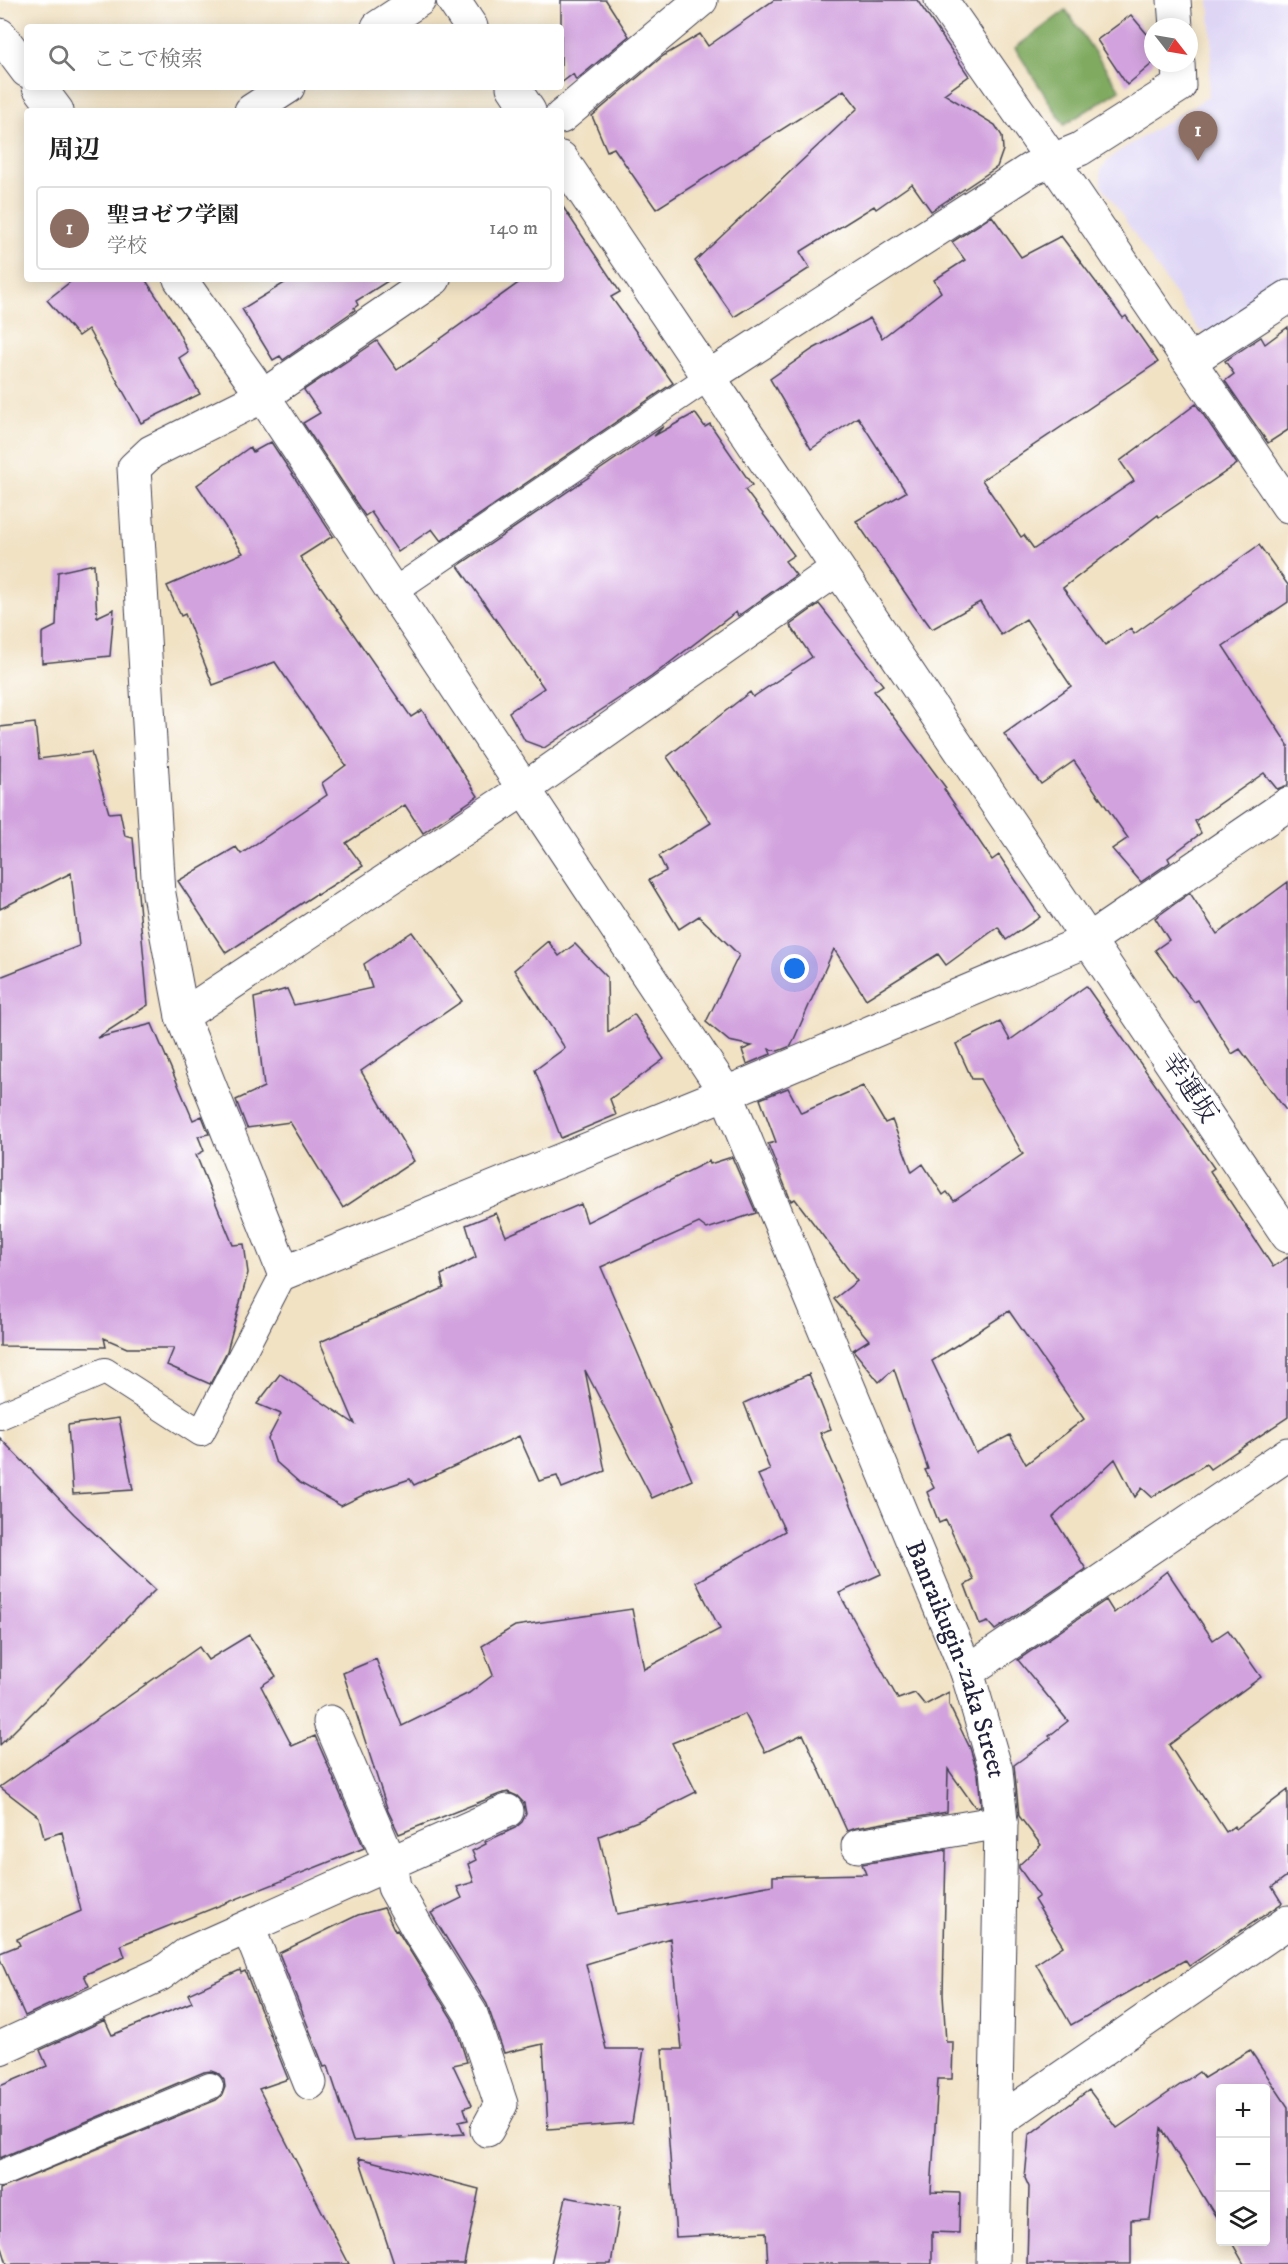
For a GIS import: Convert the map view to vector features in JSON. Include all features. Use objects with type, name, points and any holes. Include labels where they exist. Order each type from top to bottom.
[{"type":"street","points":[[383,24],[419,0]]},
{"type":"street","points":[[453,0],[469,24]]},
{"type":"street","points":[[564,114],[701,0]]},
{"type":"street","points":[[941,0],[1288,506]]},
{"type":"street","points":[[1174,0],[1175,18]]},
{"type":"street","points":[[0,35],[24,67]]},
{"type":"street","points":[[710,376],[1032,170],[1080,149],[1179,86],[1178,72]]},
{"type":"street","points":[[41,90],[55,108]]},
{"type":"street","points":[[256,108],[283,90]]},
{"type":"street","points":[[515,90],[527,108]]},
{"type":"street","name":"幸運坂","points":[[566,177],[710,376],[837,569],[1288,1236]]},
{"type":"street","name":"Banraikugin-zaka Street","points":[[182,282],[263,396],[394,591],[726,1093],[967,1672],[996,1770],[1001,1822],[993,2264]]},
{"type":"street","points":[[430,282],[263,396],[151,452],[134,468],[159,894],[182,1017],[284,1273],[726,1093],[1089,940],[1288,804]]},
{"type":"street","points":[[1190,361],[1288,297]]},
{"type":"street","points":[[182,1017],[524,789],[837,569]]},
{"type":"street","points":[[967,1672],[1288,1454]]},
{"type":"street","points":[[330,1722],[390,1862],[394,1887],[471,2014],[501,2104],[487,2130]]},
{"type":"street","points":[[0,2048],[161,1974],[187,1954],[507,1811]]},
{"type":"street","points":[[858,1846],[1001,1822]]},
{"type":"street","points":[[996,2123],[1288,1922]]},
{"type":"street","points":[[248,1927],[310,2083]]},
{"type":"lane","points":[[394,591],[710,376]]},
{"type":"lane","points":[[0,1416],[105,1371],[201,1433],[284,1273]]},
{"type":"lane","points":[[0,2174],[210,2086]]},
{"type":"shaded area","points":[[1209,0],[1288,0],[1288,281],[1211,333],[1200,331],[1101,184],[1101,168],[1116,153],[1208,97],[1212,42]]},
{"type":"green space","points":[[1066,10],[1120,90],[1064,125],[1015,48]]},
{"type":"building","points":[[561,0],[606,0],[629,36],[576,80],[573,74],[564,81],[564,24],[561,24]]},
{"type":"building","points":[[774,0],[917,0],[969,76],[944,94],[995,125],[1002,136],[1003,150],[997,167],[931,211],[912,184],[876,209],[874,206],[800,252],[810,268],[734,317],[695,261],[858,108],[844,90],[656,209],[614,148],[607,151],[592,116],[663,56],[700,34],[708,46]]},
{"type":"building","points":[[1131,15],[1144,30],[1144,71],[1127,85],[1097,40]]},
{"type":"building","points":[[564,208],[620,292],[611,297],[673,383],[441,541],[432,529],[398,552],[371,512],[365,516],[303,423],[320,413],[304,390],[377,341],[397,370],[520,282],[564,282]]},
{"type":"building","points":[[992,216],[1021,257],[1061,236],[1123,318],[1126,316],[1158,362],[982,480],[1021,537],[1024,535],[1034,549],[1134,481],[1120,461],[1196,404],[1237,464],[1159,517],[1158,515],[1063,588],[1105,645],[1131,628],[1134,634],[1259,545],[1288,585],[1288,602],[1223,646],[1288,745],[1288,785],[1277,789],[1264,773],[1195,821],[1201,833],[1168,858],[1170,862],[1141,882],[1112,849],[1128,838],[1074,761],[1041,784],[1004,734],[1071,686],[1026,619],[1001,635],[980,602],[932,629],[856,521],[906,492],[858,417],[811,449],[770,379],[813,349],[870,318],[882,338],[941,292],[934,280],[965,260],[952,242]]},
{"type":"building","points":[[70,282],[147,282],[174,323],[188,352],[179,358],[200,394],[141,423],[88,329],[78,336],[47,300]]},
{"type":"building","points":[[286,282],[386,282],[356,301],[358,305],[354,308],[355,310],[283,360],[280,356],[273,360],[242,309]]},
{"type":"building","points":[[1288,327],[1288,430],[1268,443],[1225,381],[1234,374],[1225,361],[1261,337],[1265,344]]},
{"type":"building","points":[[695,413],[705,427],[710,424],[752,485],[745,490],[794,555],[785,561],[796,575],[738,616],[736,612],[651,677],[544,748],[525,741],[509,712],[544,688],[458,566],[664,426],[654,436]]},
{"type":"building","points":[[271,442],[333,536],[300,557],[411,717],[422,710],[478,796],[423,833],[405,805],[346,843],[363,866],[226,953],[178,881],[236,847],[241,854],[327,795],[322,783],[346,765],[275,662],[213,685],[185,614],[181,616],[167,586],[243,553],[197,485],[250,447],[253,452]]},
{"type":"building","points":[[94,564],[97,617],[114,609],[110,656],[42,663],[42,633],[56,626],[58,572]]},
{"type":"building","points":[[819,604],[883,685],[874,691],[946,788],[944,789],[992,860],[999,855],[1040,917],[1006,940],[998,927],[946,965],[938,954],[866,999],[834,949],[791,1046],[778,1051],[769,1049],[771,1054],[747,1064],[742,1050],[752,1046],[729,1041],[706,1022],[739,955],[699,916],[679,929],[649,880],[666,871],[659,856],[711,823],[667,757],[750,692],[753,697],[812,657],[790,625]]},
{"type":"building","points":[[35,723],[39,759],[91,752],[109,813],[120,812],[125,836],[133,838],[148,1005],[97,1038],[152,1024],[193,1120],[202,1116],[209,1134],[198,1136],[204,1151],[196,1155],[233,1245],[244,1244],[248,1273],[227,1351],[210,1384],[167,1365],[174,1348],[127,1348],[104,1338],[106,1347],[0,1346],[0,977],[79,946],[71,873],[0,909],[0,727]]},
{"type":"building","points":[[1288,882],[1288,1113],[1240,1049],[1232,1054],[1198,1000],[1194,1002],[1155,950],[1169,940],[1155,918],[1190,893],[1217,934]]},
{"type":"building","points":[[412,932],[462,1001],[361,1071],[414,1161],[343,1208],[290,1122],[247,1128],[236,1100],[264,1087],[254,998],[287,989],[294,1005],[372,988],[364,964]]},
{"type":"building","points":[[548,941],[559,956],[575,944],[607,977],[608,1032],[634,1014],[664,1059],[610,1099],[616,1115],[561,1138],[535,1070],[565,1048],[514,970]]},
{"type":"building","points":[[1086,986],[1214,1168],[1210,1171],[1273,1267],[1288,1257],[1288,1417],[1210,1469],[1206,1464],[1152,1497],[1142,1488],[1135,1497],[1115,1459],[1053,1517],[1086,1569],[995,1630],[988,1622],[980,1625],[965,1585],[974,1580],[946,1520],[939,1523],[927,1492],[934,1488],[925,1470],[928,1469],[894,1369],[879,1382],[853,1350],[869,1340],[834,1299],[857,1281],[795,1199],[791,1201],[768,1144],[776,1142],[760,1099],[788,1088],[801,1113],[863,1086],[885,1123],[892,1120],[912,1172],[923,1164],[943,1195],[947,1192],[954,1201],[1023,1154],[980,1079],[972,1079],[956,1044],[1000,1022],[1010,1040]],"holes":[[[1009,1311],[1084,1419],[1026,1464],[1010,1435],[976,1453],[932,1361]]]},
{"type":"building","points":[[732,1157],[756,1213],[707,1229],[699,1223],[601,1267],[692,1480],[652,1498],[585,1370],[605,1471],[562,1488],[557,1476],[539,1481],[519,1436],[414,1485],[410,1479],[365,1494],[341,1506],[300,1483],[275,1461],[268,1439],[281,1414],[257,1404],[280,1374],[355,1424],[320,1342],[444,1288],[441,1275],[476,1257],[466,1225],[496,1213],[506,1236],[581,1204],[587,1222],[709,1161],[710,1164]]},
{"type":"building","points":[[809,1374],[831,1429],[820,1433],[881,1574],[839,1593],[898,1699],[915,1693],[925,1705],[949,1692],[949,1705],[970,1748],[978,1774],[981,1806],[975,1807],[948,1769],[947,1812],[847,1831],[803,1734],[765,1752],[745,1714],[672,1743],[696,1792],[638,1821],[599,1836],[617,1914],[773,1885],[773,1876],[866,1874],[862,1864],[946,1850],[943,1995],[946,2042],[953,2042],[952,2079],[938,2079],[931,2192],[960,2193],[959,2233],[932,2232],[932,2264],[768,2264],[766,2232],[676,2237],[662,2049],[682,2049],[670,1938],[586,1964],[606,2049],[644,2049],[632,2123],[548,2129],[543,2044],[504,2053],[487,2004],[431,1913],[462,1898],[457,1887],[474,1882],[468,1864],[476,1860],[472,1851],[522,1822],[526,1814],[524,1803],[517,1796],[508,1792],[399,1834],[388,1811],[343,1673],[376,1659],[402,1726],[469,1693],[493,1675],[482,1646],[515,1626],[632,1609],[644,1669],[720,1629],[696,1582],[785,1531],[758,1475],[770,1470],[744,1403]]},
{"type":"building","points":[[119,1418],[133,1490],[73,1494],[68,1425]]},
{"type":"building","points":[[0,1438],[74,1514],[155,1590],[0,1745]]},
{"type":"building","points":[[1167,1571],[1213,1640],[1228,1630],[1261,1677],[1169,1745],[1226,1832],[1234,1826],[1236,1829],[1288,1790],[1288,1875],[1272,1887],[1282,1903],[1189,1966],[1185,1960],[1071,2025],[1036,1964],[1063,1946],[1034,1900],[1039,1896],[1019,1868],[1019,1865],[1041,1845],[1019,1816],[1014,1765],[1051,1738],[1049,1736],[1068,1721],[1018,1660],[1106,1600],[1114,1613]]},
{"type":"building","points":[[249,1635],[276,1676],[261,1686],[292,1746],[315,1736],[364,1848],[121,1945],[125,1957],[84,1975],[89,1986],[25,2016],[0,1959],[0,1953],[20,1945],[17,1939],[81,1911],[62,1832],[44,1838],[39,1817],[0,1787],[199,1647],[208,1660]]},
{"type":"building","points":[[384,1908],[395,1931],[397,1930],[454,2022],[467,2062],[453,2065],[472,2105],[464,2108],[468,2120],[459,2122],[464,2134],[353,2141],[328,2066],[324,2067],[279,1953],[358,1915]]},
{"type":"building","points":[[240,1970],[241,1973],[245,1971],[288,2079],[259,2089],[349,2264],[7,2264],[0,2241],[0,2189],[216,2100],[222,2095],[225,2087],[224,2080],[219,2074],[211,2071],[204,2072],[0,2158],[0,2086],[47,2066],[40,2050],[105,2020],[112,2035],[192,2002],[188,1994]]},
{"type":"building","points":[[1250,2050],[1288,2107],[1288,2264],[1244,2264],[1234,2246],[1270,2246],[1270,2084],[1216,2084],[1216,2217],[1161,2128],[1150,2219],[1131,2220],[1131,2264],[1027,2264],[1029,2187],[1025,2178],[1029,2135],[1089,2090],[1117,2128],[1199,2072],[1204,2078]]},
{"type":"building","points":[[359,2158],[479,2189],[464,2264],[394,2264]]},
{"type":"building","points":[[566,2197],[620,2207],[611,2264],[551,2264]]},
{"type":"place","name":"聖ヨゼフ学園","points":[[1198,161]]}]
